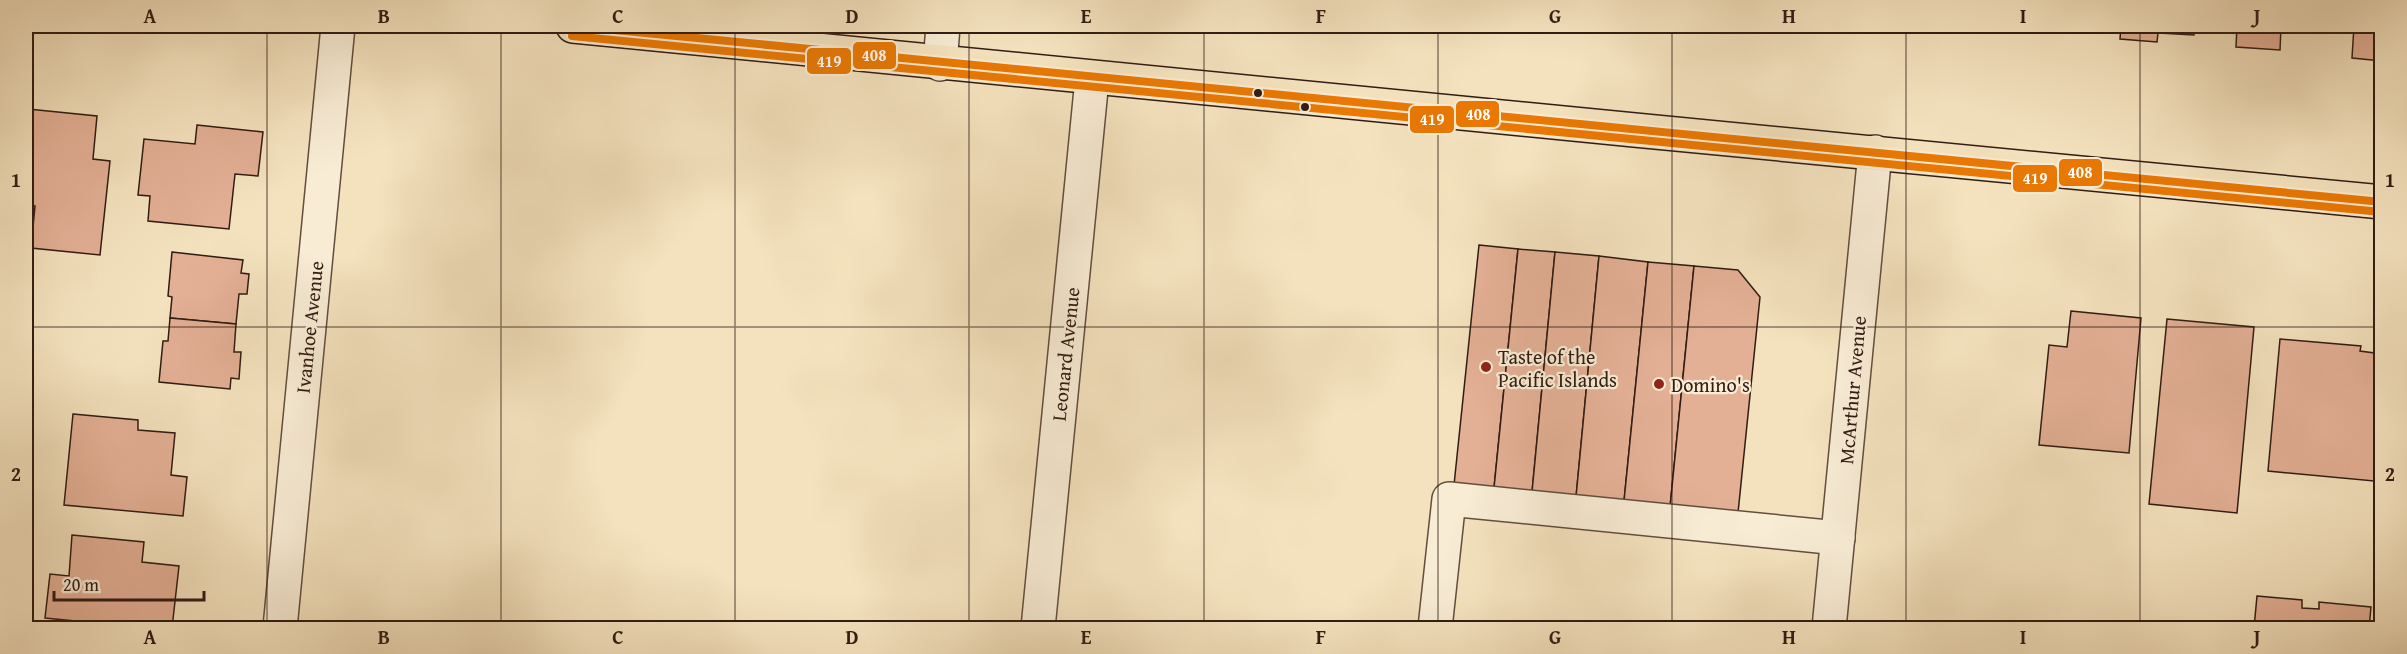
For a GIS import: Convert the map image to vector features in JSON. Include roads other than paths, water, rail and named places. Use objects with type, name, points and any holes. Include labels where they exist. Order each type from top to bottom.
[{"type":"main road","points":[[573,26],[1092,79],[2382,201]]},
{"type":"street","name":"Ivanhoe Avenue","points":[[280,628],[338,26]]},
{"type":"street","points":[[940,64],[943,26]]},
{"type":"street","name":"Leonard Avenue","points":[[1038,628],[1092,79]]},
{"type":"street","name":"McArthur Avenue","points":[[1829,628],[1875,152]]},
{"type":"street","points":[[1435,628],[1449,499],[1838,538]]},
{"type":"place","name":"Taste of the Pacific Islands","points":[[1486,367]]},
{"type":"place","name":"Domino's","points":[[1659,384]]}]
